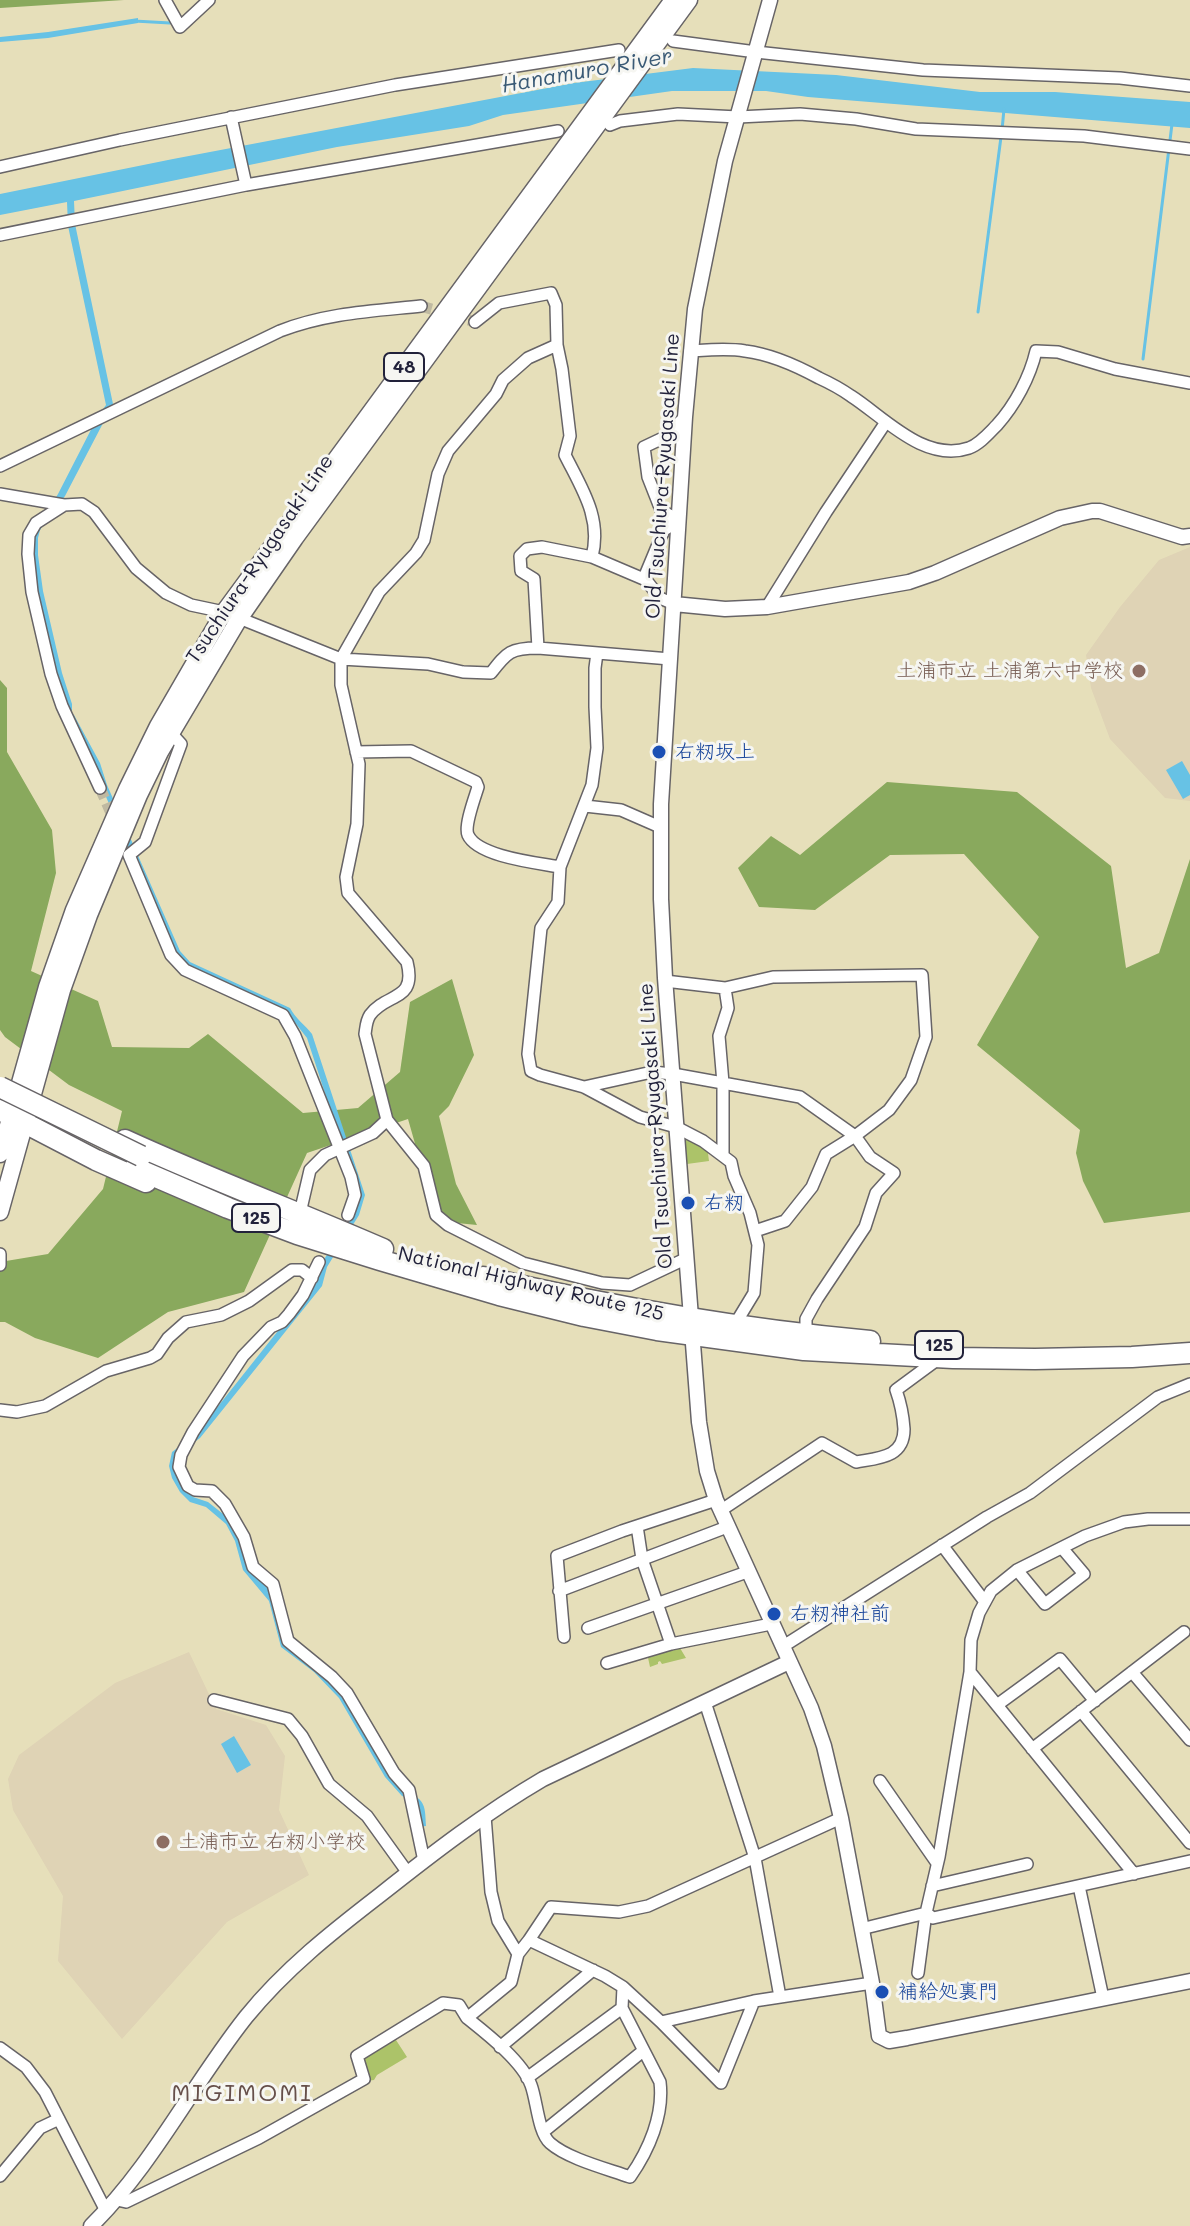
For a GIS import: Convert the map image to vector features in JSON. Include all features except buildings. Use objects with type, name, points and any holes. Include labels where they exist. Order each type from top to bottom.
[{"type":"highway","name":"National Highway Route 125","points":[[13,1086],[138,1162]]},
{"type":"highway","points":[[13,1086],[205,1176],[300,1213],[382,1255]]},
{"type":"highway","name":"National Highway Route 125","points":[[9,1112],[382,1255],[691,1327],[804,1350],[1035,1359],[1190,1353]]},
{"type":"highway","points":[[9,1112],[96,1160],[249,1225],[299,1243],[382,1255]]},
{"type":"highway","name":"National Highway Route 125","points":[[691,1327],[734,1326],[806,1335],[955,1346],[1082,1346],[1190,1341]]},
{"type":"main road","name":"Tsuchiura-Ryugasaki Line","points":[[0,1154],[13,1086],[80,897],[158,726],[232,615],[295,538],[598,122],[631,57],[673,0]]},
{"type":"main road","name":"Tsuchiura-Ryugasaki Line","points":[[631,57],[689,0]]},
{"type":"main road","name":"Tsuchiura-Ryugasaki Line","points":[[13,1086],[62,990],[89,915],[139,795],[232,615]]},
{"type":"main road","name":"Tsuchiura-Ryugasaki Line","points":[[0,1212],[9,1112]]},
{"type":"street","points":[[165,0],[180,27],[209,0]]},
{"type":"street","name":"Old Tsuchiura-Ryugasaki Line","points":[[770,0],[725,161],[695,309],[685,417],[660,827],[665,981],[702,1448],[727,1527],[811,1708],[824,1746],[841,1818],[879,2036],[889,2041],[1103,1998]]},
{"type":"street","points":[[673,41],[755,55],[923,70],[1120,78],[1190,86]]},
{"type":"street","points":[[0,167],[395,85],[631,57]]},
{"type":"street","points":[[598,122],[678,114],[800,114],[916,129],[1084,136],[1190,149]]},
{"type":"street","points":[[231,117],[246,185]]},
{"type":"street","points":[[0,235],[246,185],[558,131]]},
{"type":"street","points":[[475,322],[499,303],[551,293],[556,305],[557,345],[570,436],[565,455],[591,509],[596,527],[592,557]]},
{"type":"street","points":[[0,466],[308,320],[421,306]]},
{"type":"street","points":[[557,345],[528,358],[503,380],[496,394],[448,451],[438,474],[424,540],[416,553],[379,592],[341,659],[341,685],[359,764],[357,824],[346,877],[348,893],[407,962],[411,977],[404,992],[372,1013],[365,1034],[387,1120],[424,1166],[436,1215],[448,1225],[523,1263],[602,1283],[630,1285],[685,1259]]},
{"type":"street","points":[[690,351],[743,350],[767,356],[818,377],[851,395],[902,435],[944,449],[971,448],[987,436],[1002,419],[1031,371],[1036,351],[1058,352],[1115,369],[1190,383]]},
{"type":"street","points":[[644,578],[664,530],[679,521],[661,510],[648,477],[644,447],[663,438],[685,417]]},
{"type":"street","points":[[767,607],[886,422]]},
{"type":"street","points":[[0,494],[64,505],[82,504],[94,512],[136,568],[166,593],[191,605],[232,615],[341,659],[428,664],[463,672],[491,673],[506,653],[519,648],[670,659]]},
{"type":"street","points":[[64,505],[36,523],[29,535],[32,592],[51,674],[62,706],[100,788]]},
{"type":"street","points":[[538,648],[534,579],[521,571],[520,556],[527,549],[542,547],[592,557],[644,578],[660,598],[674,604],[725,609],[767,607],[909,582],[1060,518],[1092,511],[1182,537],[1190,536]]},
{"type":"street","points":[[597,653],[597,748],[592,785],[560,867],[558,902],[541,928],[528,1064],[531,1071],[540,1075],[584,1087],[640,1117],[676,1127],[703,1141],[731,1162],[758,1245],[754,1293],[734,1326]]},
{"type":"street","points":[[171,733],[181,744],[145,842],[129,855],[171,955],[185,970],[283,1015],[295,1036],[351,1177],[355,1195],[348,1215]]},
{"type":"street","points":[[356,752],[411,751],[476,782],[478,787],[467,828],[471,839],[496,855],[560,867]]},
{"type":"street","points":[[585,806],[621,810],[660,827]]},
{"type":"street","points":[[665,981],[725,988],[773,977],[922,975],[926,1037],[911,1080],[889,1110],[826,1154],[812,1187],[785,1221],[755,1231]]},
{"type":"street","points":[[723,1156],[723,1083],[719,1036],[728,1008],[725,988]]},
{"type":"street","points":[[584,1087],[652,1072],[800,1097],[855,1136],[870,1157],[894,1173],[876,1193],[865,1227],[806,1319],[806,1335]]},
{"type":"street","points":[[300,1213],[310,1170],[325,1155],[373,1133],[387,1120]]},
{"type":"street","points":[[0,1254],[0,1265]]},
{"type":"street","points":[[319,1262],[289,1314],[271,1327],[243,1356],[193,1432],[181,1455],[179,1467],[188,1486],[195,1490],[212,1491],[225,1504],[244,1537],[253,1567],[273,1584],[288,1641],[347,1693],[394,1773],[409,1790],[424,1861]]},
{"type":"street","points":[[0,1410],[17,1412],[45,1406],[106,1371],[150,1358],[186,1322],[221,1315],[249,1301],[292,1270],[302,1270],[312,1278]]},
{"type":"street","points":[[564,1637],[557,1556],[637,1526],[718,1505],[822,1443],[856,1462],[898,1450],[904,1440],[903,1410],[896,1390],[940,1357]]},
{"type":"street","points":[[782,1647],[1030,1493],[1158,1397],[1190,1384]]},
{"type":"street","points":[[918,1973],[970,1672],[971,1640],[985,1602],[995,1587],[1017,1570],[1085,1536],[1124,1522],[1190,1519]]},
{"type":"street","points":[[637,1526],[642,1559],[671,1644]]},
{"type":"street","points":[[559,1591],[727,1527]]},
{"type":"street","points":[[942,1545],[985,1602]]},
{"type":"street","points":[[1017,1570],[1045,1604],[1084,1574],[1062,1548]]},
{"type":"street","points":[[588,1628],[747,1572]]},
{"type":"street","points":[[607,1663],[671,1644],[771,1624]]},
{"type":"street","points":[[1032,1749],[1184,1632]]},
{"type":"street","points":[[997,1705],[1060,1659],[1095,1701]]},
{"type":"street","points":[[91,2226],[112,2205],[246,2017],[278,1980],[321,1942],[485,1816],[543,1779],[789,1662]]},
{"type":"street","points":[[970,1672],[1134,1874]]},
{"type":"street","points":[[1132,1672],[1190,1740]]},
{"type":"street","points":[[214,1700],[288,1719],[302,1736],[329,1784],[367,1816],[408,1873]]},
{"type":"street","points":[[705,1702],[755,1858],[780,1997]]},
{"type":"street","points":[[1081,1711],[1190,1843]]},
{"type":"street","points":[[880,1781],[937,1863]]},
{"type":"street","points":[[485,1816],[491,1892],[498,1921],[518,1954]]},
{"type":"street","points":[[467,2018],[511,1982],[518,1954],[551,1907],[619,1912],[635,1910],[841,1818]]},
{"type":"street","points":[[861,1929],[926,1913],[933,1918],[1190,1861]]},
{"type":"street","points":[[932,1886],[1027,1864]]},
{"type":"street","points":[[1079,1886],[1103,1998],[1190,1981]]},
{"type":"street","points":[[529,1940],[623,1987],[721,2083],[754,2001]]},
{"type":"street","points":[[500,2047],[593,1970]]},
{"type":"street","points":[[661,2022],[754,2001],[872,1983]]},
{"type":"street","points":[[112,2205],[126,2202],[259,2138],[364,2079],[357,2056],[443,2003],[459,2005],[467,2018],[500,2047],[527,2078],[543,2132],[550,2143],[604,2169],[630,2177],[643,2159],[651,2138],[660,2106],[660,2082],[622,2008],[623,1987]]},
{"type":"street","points":[[527,2078],[622,2008]]},
{"type":"street","points":[[0,2048],[26,2067],[45,2092],[112,2205]]},
{"type":"street","points":[[543,2132],[643,2051]]},
{"type":"street","points":[[0,2176],[40,2128],[59,2119]]},
{"type":"shaded area","name":"土浦市立 土浦第六中学校","points":[[1190,547],[1190,801],[1165,798],[1110,739],[1091,688],[1086,655],[1159,560]]},
{"type":"shaded area","name":"土浦市立 右籾小学校","points":[[189,1652],[216,1709],[266,1725],[285,1756],[279,1810],[309,1875],[227,1922],[122,2039],[58,1961],[63,1896],[13,1810],[8,1779],[19,1755],[115,1683]]},
{"type":"green space","points":[[0,0],[124,0],[0,8]]},
{"type":"green space","points":[[0,680],[7,688],[7,752],[52,830],[56,873],[31,971],[98,1001],[112,1047],[189,1048],[208,1034],[303,1113],[358,1108],[400,1072],[410,1002],[452,979],[474,1055],[449,1106],[439,1116],[456,1184],[477,1225],[437,1221],[408,1119],[307,1153],[244,1292],[168,1312],[98,1358],[35,1338],[0,1322],[0,1262],[48,1254],[103,1189],[122,1111],[69,1085],[0,1030]]},
{"type":"green space","points":[[887,782],[1017,792],[1111,866],[1126,968],[1159,953],[1190,859],[1190,1212],[1104,1223],[1083,1181],[1076,1153],[1080,1130],[977,1045],[1039,937],[964,854],[890,855],[815,910],[759,907],[738,868],[771,836],[800,855]]},
{"type":"green space","points":[[684,1134],[707,1146],[709,1161],[687,1164]]},
{"type":"green space","points":[[680,1648],[686,1658],[662,1664],[660,1661],[650,1667],[647,1653]]},
{"type":"green space","points":[[396,2040],[407,2057],[374,2080],[367,2081],[360,2057]]},
{"type":"water","points":[[138,18],[138,23],[48,38],[0,42],[0,37]]},
{"type":"water","points":[[693,68],[836,75],[980,92],[1055,92],[1190,102],[1190,128],[766,91],[672,91],[503,115],[469,126],[337,147],[74,201],[75,224],[113,404],[65,496],[40,530],[38,538],[43,591],[72,714],[100,763],[180,951],[190,962],[290,1008],[312,1034],[365,1195],[359,1215],[327,1267],[322,1286],[200,1438],[178,1454],[185,1488],[193,1497],[208,1502],[232,1521],[250,1568],[275,1597],[286,1643],[344,1694],[407,1792],[423,1805],[426,1826],[419,1827],[419,1809],[413,1800],[402,1796],[385,1777],[339,1698],[314,1672],[281,1647],[269,1601],[243,1570],[235,1541],[226,1524],[206,1507],[190,1502],[172,1478],[169,1466],[172,1452],[196,1434],[316,1283],[321,1264],[354,1213],[358,1195],[307,1038],[296,1024],[187,968],[174,953],[73,721],[55,673],[36,592],[32,537],[106,405],[68,226],[67,202],[0,215],[0,194],[574,83]]},
{"type":"water","points":[[1182,761],[1190,775],[1190,795],[1183,799],[1166,770]]},
{"type":"water","points":[[234,1736],[251,1765],[237,1773],[221,1744]]},
{"type":"waterway","points":[[134,21],[170,23]]},
{"type":"waterway","points":[[1002,130],[1004,109]]},
{"type":"waterway","points":[[1143,359],[1172,124]]},
{"type":"waterway","points":[[978,312],[1001,137]]},
{"type":"tunnel","points":[[421,306],[475,322]]},
{"type":"tunnel","points":[[100,788],[114,820]]},
{"type":"place","name":"土浦市立 土浦第六中学校","points":[[1139,671]]},
{"type":"place","name":"右籾坂上","points":[[659,752]]},
{"type":"place","name":"右籾","points":[[688,1203]]},
{"type":"place","name":"右籾神社前","points":[[774,1614]]},
{"type":"place","name":"土浦市立 右籾小学校","points":[[163,1842]]},
{"type":"place","name":"補給処裏門","points":[[882,1992]]},
{"type":"district","name":"MIGIMOMI","points":[[242,2094]]},
{"type":"water label","name":"Hanamuro River","points":[[587,71]]}]
